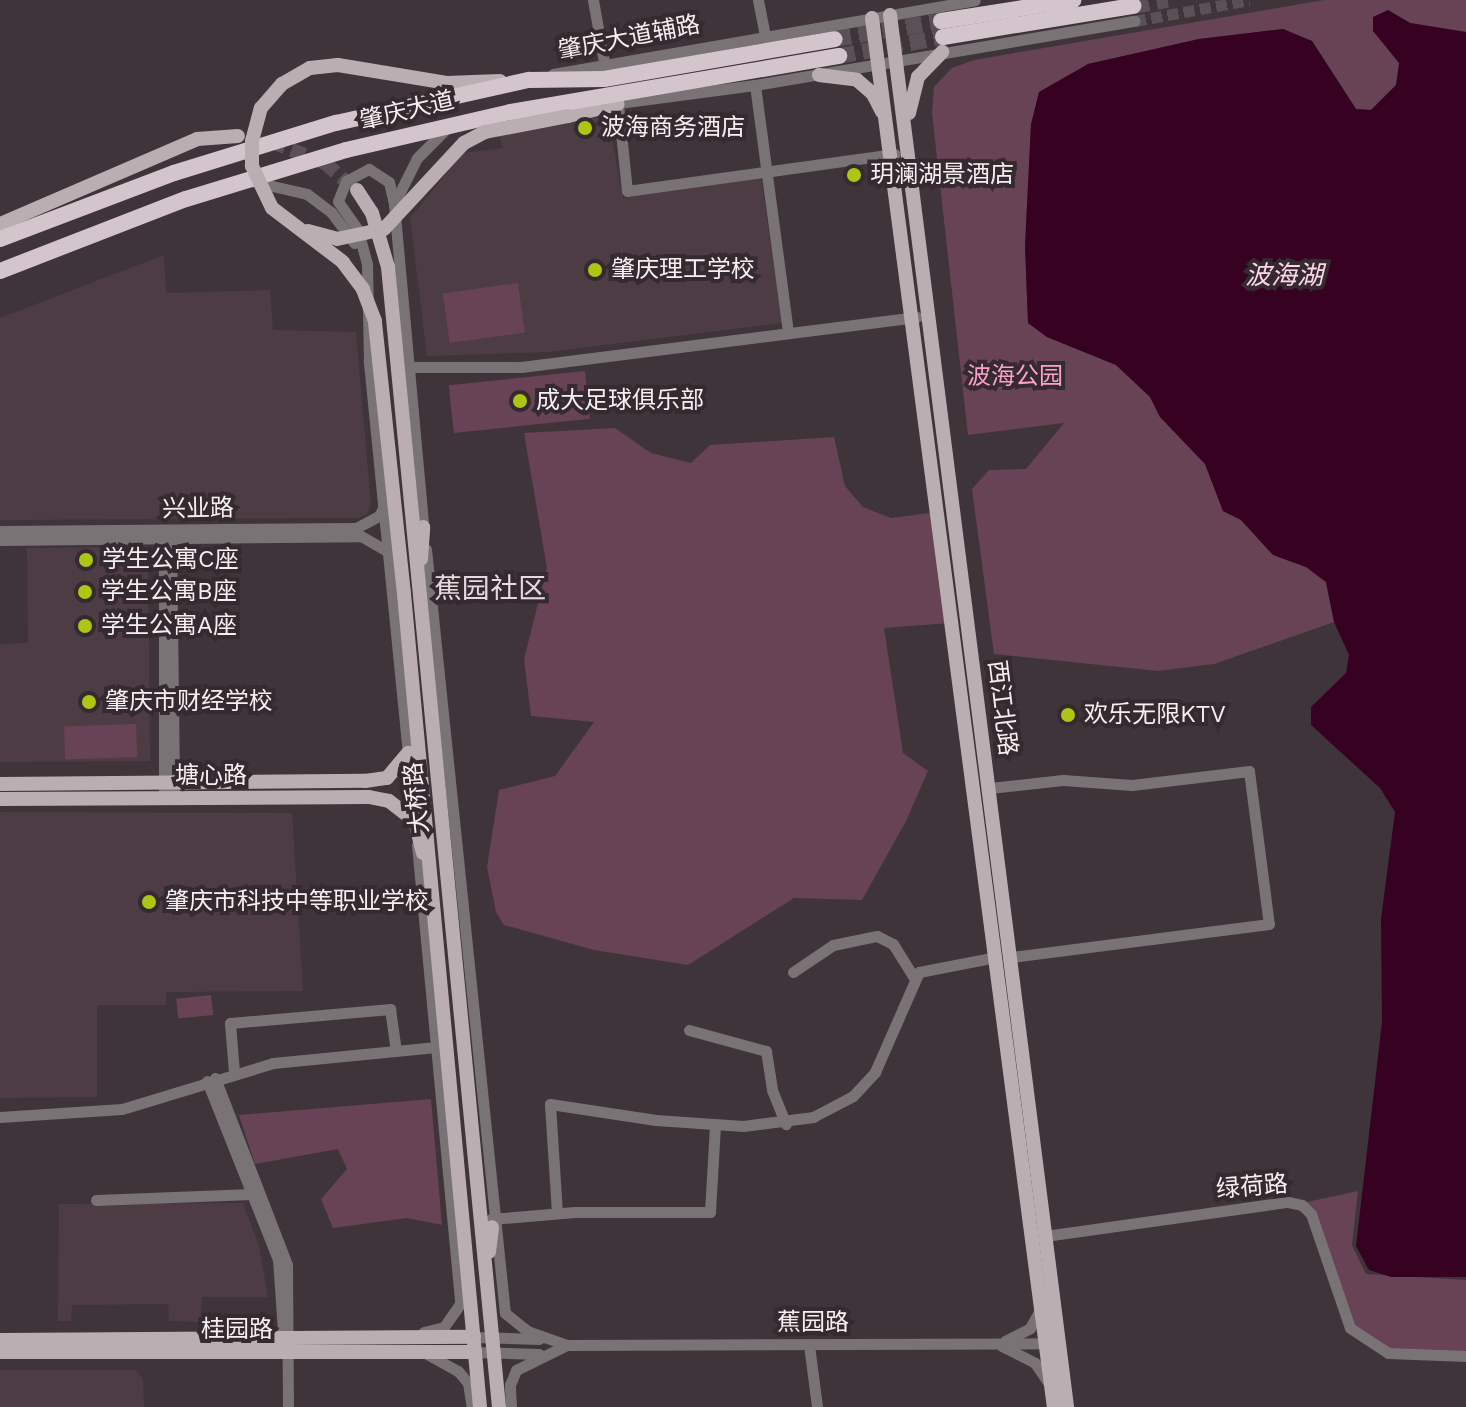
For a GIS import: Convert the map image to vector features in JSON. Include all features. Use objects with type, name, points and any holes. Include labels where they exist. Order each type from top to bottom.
[{"type":"highway","points":[[942,37],[1073,0]]},
{"type":"highway","points":[[942,37],[1134,14]]},
{"type":"highway","name":"肇庆大道","points":[[0,239],[174,173],[336,123],[529,80],[604,79],[835,39]]},
{"type":"highway","name":"肇庆大道","points":[[0,271],[240,181],[449,126],[551,105],[839,56]]},
{"type":"main road","name":"西江北路","points":[[890,15],[930,315],[975,727],[1052,1343],[1054,1407]]},
{"type":"main road","name":"西江北路","points":[[872,18],[975,727],[990,788],[1003,957],[1045,1236],[1045,1286],[1041,1306],[1067,1407]]},
{"type":"main road","points":[[819,75],[865,86],[890,128],[906,126],[918,77],[942,37]]},
{"type":"main road","name":"大桥路","points":[[480,1407],[435,904],[375,321],[363,289],[343,262],[272,208],[252,166],[252,141],[261,108],[282,84],[310,68],[338,65],[447,83],[529,80]]},
{"type":"main road","points":[[289,223],[337,239],[366,236],[393,222],[464,143],[485,132],[618,104]]},
{"type":"main road","points":[[0,224],[197,139],[238,136]]},
{"type":"main road","name":"大桥路","points":[[357,190],[372,213],[388,267],[499,1407]]},
{"type":"main road","points":[[421,619],[423,527]]},
{"type":"main road","points":[[405,701],[409,643]]},
{"type":"main road","name":"塘心路","points":[[0,799],[378,780],[387,778],[408,753]]},
{"type":"main road","name":"塘心路","points":[[0,784],[369,797],[389,801],[415,821]]},
{"type":"main road","points":[[415,821],[435,904]]},
{"type":"main road","points":[[458,990],[474,1034]]},
{"type":"main road","points":[[444,1129],[458,1161]]},
{"type":"main road","points":[[487,1264],[491,1223]]},
{"type":"main road","name":"桂园路","points":[[0,1352],[396,1337],[474,1345]]},
{"type":"main road","name":"桂园路","points":[[0,1340],[287,1342],[415,1349],[474,1345]]},
{"type":"street","points":[[593,0],[604,62]]},
{"type":"street","points":[[758,0],[765,36]]},
{"type":"street","name":"肇庆大道辅路","points":[[529,80],[604,62],[975,0]]},
{"type":"street","points":[[551,105],[618,104],[819,75],[896,60],[942,37]]},
{"type":"street","points":[[755,85],[788,333]]},
{"type":"street","points":[[618,104],[627,191],[767,169],[894,154]]},
{"type":"street","points":[[394,204],[417,158],[449,126]]},
{"type":"street","points":[[396,1337],[444,1327],[460,1304],[391,553],[369,360],[367,264],[358,230],[338,201],[340,189],[369,169],[389,182],[394,204],[405,367],[501,1305],[512,1321],[544,1339]]},
{"type":"street","points":[[240,181],[281,185],[307,194],[345,226],[367,264]]},
{"type":"street","points":[[405,367],[521,367],[930,315]]},
{"type":"street","name":"兴业路","points":[[0,540],[356,528],[379,516],[386,503]]},
{"type":"street","name":"兴业路","points":[[0,531],[361,536],[391,553]]},
{"type":"street","points":[[168,535],[169,791]]},
{"type":"street","points":[[914,977],[1003,957],[1269,924],[1249,771],[1132,785],[1063,780],[990,788]]},
{"type":"street","points":[[793,972],[833,945],[877,936],[893,944],[914,977]]},
{"type":"street","points":[[557,1213],[550,1104],[715,1124],[786,1124],[829,1111],[875,1072],[914,977]]},
{"type":"street","points":[[234,1072],[230,1023],[390,1009],[396,1051]]},
{"type":"street","points":[[689,1030],[766,1051],[772,1090],[786,1124]]},
{"type":"street","points":[[0,1117],[122,1109],[234,1072],[436,1047]]},
{"type":"street","points":[[211,1080],[280,1268],[287,1342]]},
{"type":"street","points":[[211,1080],[285,1255],[288,1407]]},
{"type":"street","points":[[491,1223],[557,1213],[710,1212],[715,1124]]},
{"type":"street","points":[[96,1200],[252,1194]]},
{"type":"street","name":"绿荷路","points":[[1045,1236],[1288,1202],[1302,1205],[1311,1214],[1350,1328],[1388,1353],[1466,1356]]},
{"type":"street","points":[[997,1344],[1030,1328],[1041,1306]]},
{"type":"street","points":[[474,1345],[493,1338],[544,1339],[567,1345]]},
{"type":"street","name":"蕉园路","points":[[567,1345],[1052,1343]]},
{"type":"street","points":[[997,1344],[1035,1363],[1052,1388]]},
{"type":"street","points":[[474,1345],[494,1354],[551,1353]]},
{"type":"street","points":[[511,1407],[510,1385],[516,1370],[567,1345]]},
{"type":"street","points":[[809,1345],[817,1407]]},
{"type":"street","points":[[415,1349],[458,1371],[468,1383],[472,1407]]},
{"type":"shaded area","name":"肇庆理工学校","points":[[607,112],[623,198],[761,178],[782,323],[548,352],[427,356],[410,218],[463,153],[502,148],[499,131]]},
{"type":"shaded area","points":[[164,255],[166,293],[270,290],[273,330],[356,332],[371,505],[367,514],[357,518],[0,520],[0,318]]},
{"type":"shaded area","name":"肇庆市财经学校","points":[[148,547],[150,761],[0,762],[0,644],[28,643],[27,548]]},
{"type":"shaded area","name":"肇庆市科技中等职业学校","points":[[0,812],[292,813],[303,991],[166,992],[166,1005],[97,1005],[97,1097],[0,1098]]},
{"type":"shaded area","points":[[243,1203],[259,1246],[268,1297],[202,1297],[201,1322],[169,1321],[168,1304],[72,1305],[71,1321],[58,1321],[59,1204]]},
{"type":"shaded area","points":[[0,1370],[135,1370],[143,1379],[144,1407],[0,1407]]},
{"type":"green space","name":"波海公园","points":[[1324,0],[1466,0],[1466,32],[1410,23],[1388,10],[1373,31],[1400,63],[1396,85],[1371,110],[1356,109],[1312,41],[1283,29],[1199,39],[1088,64],[1031,124],[1025,246],[1028,323],[1047,337],[1116,365],[1150,397],[1160,417],[1205,464],[1223,511],[1241,520],[1273,555],[1306,567],[1326,582],[1334,622],[1214,664],[1158,671],[994,654],[972,489],[989,470],[1026,469],[1064,423],[968,435],[932,113],[934,87],[952,68],[974,60]]},
{"type":"green space","points":[[518,283],[525,333],[450,343],[443,294]]},
{"type":"green space","name":"成大足球俱乐部","points":[[585,371],[590,419],[454,433],[449,385]]},
{"type":"green space","points":[[615,428],[651,453],[691,463],[710,445],[834,437],[845,486],[863,507],[891,518],[937,512],[950,623],[884,628],[903,753],[928,771],[905,823],[862,900],[794,898],[688,965],[594,950],[504,925],[496,912],[487,867],[499,790],[555,776],[594,722],[531,716],[524,659],[547,568],[524,433]]},
{"type":"green space","points":[[136,724],[137,757],[65,759],[64,727]]},
{"type":"green space","points":[[211,995],[213,1015],[178,1019],[176,999]]},
{"type":"green space","points":[[431,1099],[442,1225],[407,1218],[333,1228],[321,1199],[347,1169],[338,1149],[255,1164],[239,1115]]},
{"type":"green space","points":[[1358,1191],[1352,1245],[1366,1274],[1466,1280],[1466,1354],[1388,1349],[1363,1336],[1350,1320],[1307,1202]]},
{"type":"water","name":"波海湖","points":[[1388,10],[1410,23],[1466,32],[1466,1277],[1391,1277],[1369,1270],[1356,1246],[1382,1022],[1381,919],[1395,812],[1380,788],[1311,725],[1311,707],[1346,673],[1349,655],[1334,622],[1326,582],[1306,567],[1273,555],[1241,520],[1223,511],[1205,464],[1160,417],[1150,397],[1116,365],[1047,337],[1028,323],[1025,246],[1031,124],[1039,92],[1088,64],[1199,39],[1283,29],[1312,41],[1356,109],[1371,110],[1396,85],[1399,63],[1373,31],[1373,17]]},
{"type":"tunnel","points":[[1133,6],[1167,0]]},
{"type":"tunnel","points":[[1135,21],[1249,0]]},
{"type":"tunnel","points":[[835,39],[941,21]]},
{"type":"tunnel","points":[[839,56],[943,37]]},
{"type":"tunnel","points":[[272,142],[325,163],[356,190]]},
{"type":"place","name":"波海商务酒店","points":[[585,128]]},
{"type":"place","name":"玥澜湖景酒店","points":[[854,175]]},
{"type":"place","name":"肇庆理工学校","points":[[595,270]]},
{"type":"place","name":"成大足球俱乐部","points":[[520,401]]},
{"type":"place","name":"学生公寓C座","points":[[86,560]]},
{"type":"place","name":"学生公寓B座","points":[[85,592]]},
{"type":"place","name":"学生公寓A座","points":[[85,626]]},
{"type":"place","name":"肇庆市财经学校","points":[[89,702]]},
{"type":"place","name":"欢乐无限KTV","points":[[1068,715]]},
{"type":"place","name":"肇庆市科技中等职业学校","points":[[149,902]]},
{"type":"district","name":"蕉园社区","points":[[490,589]]}]
